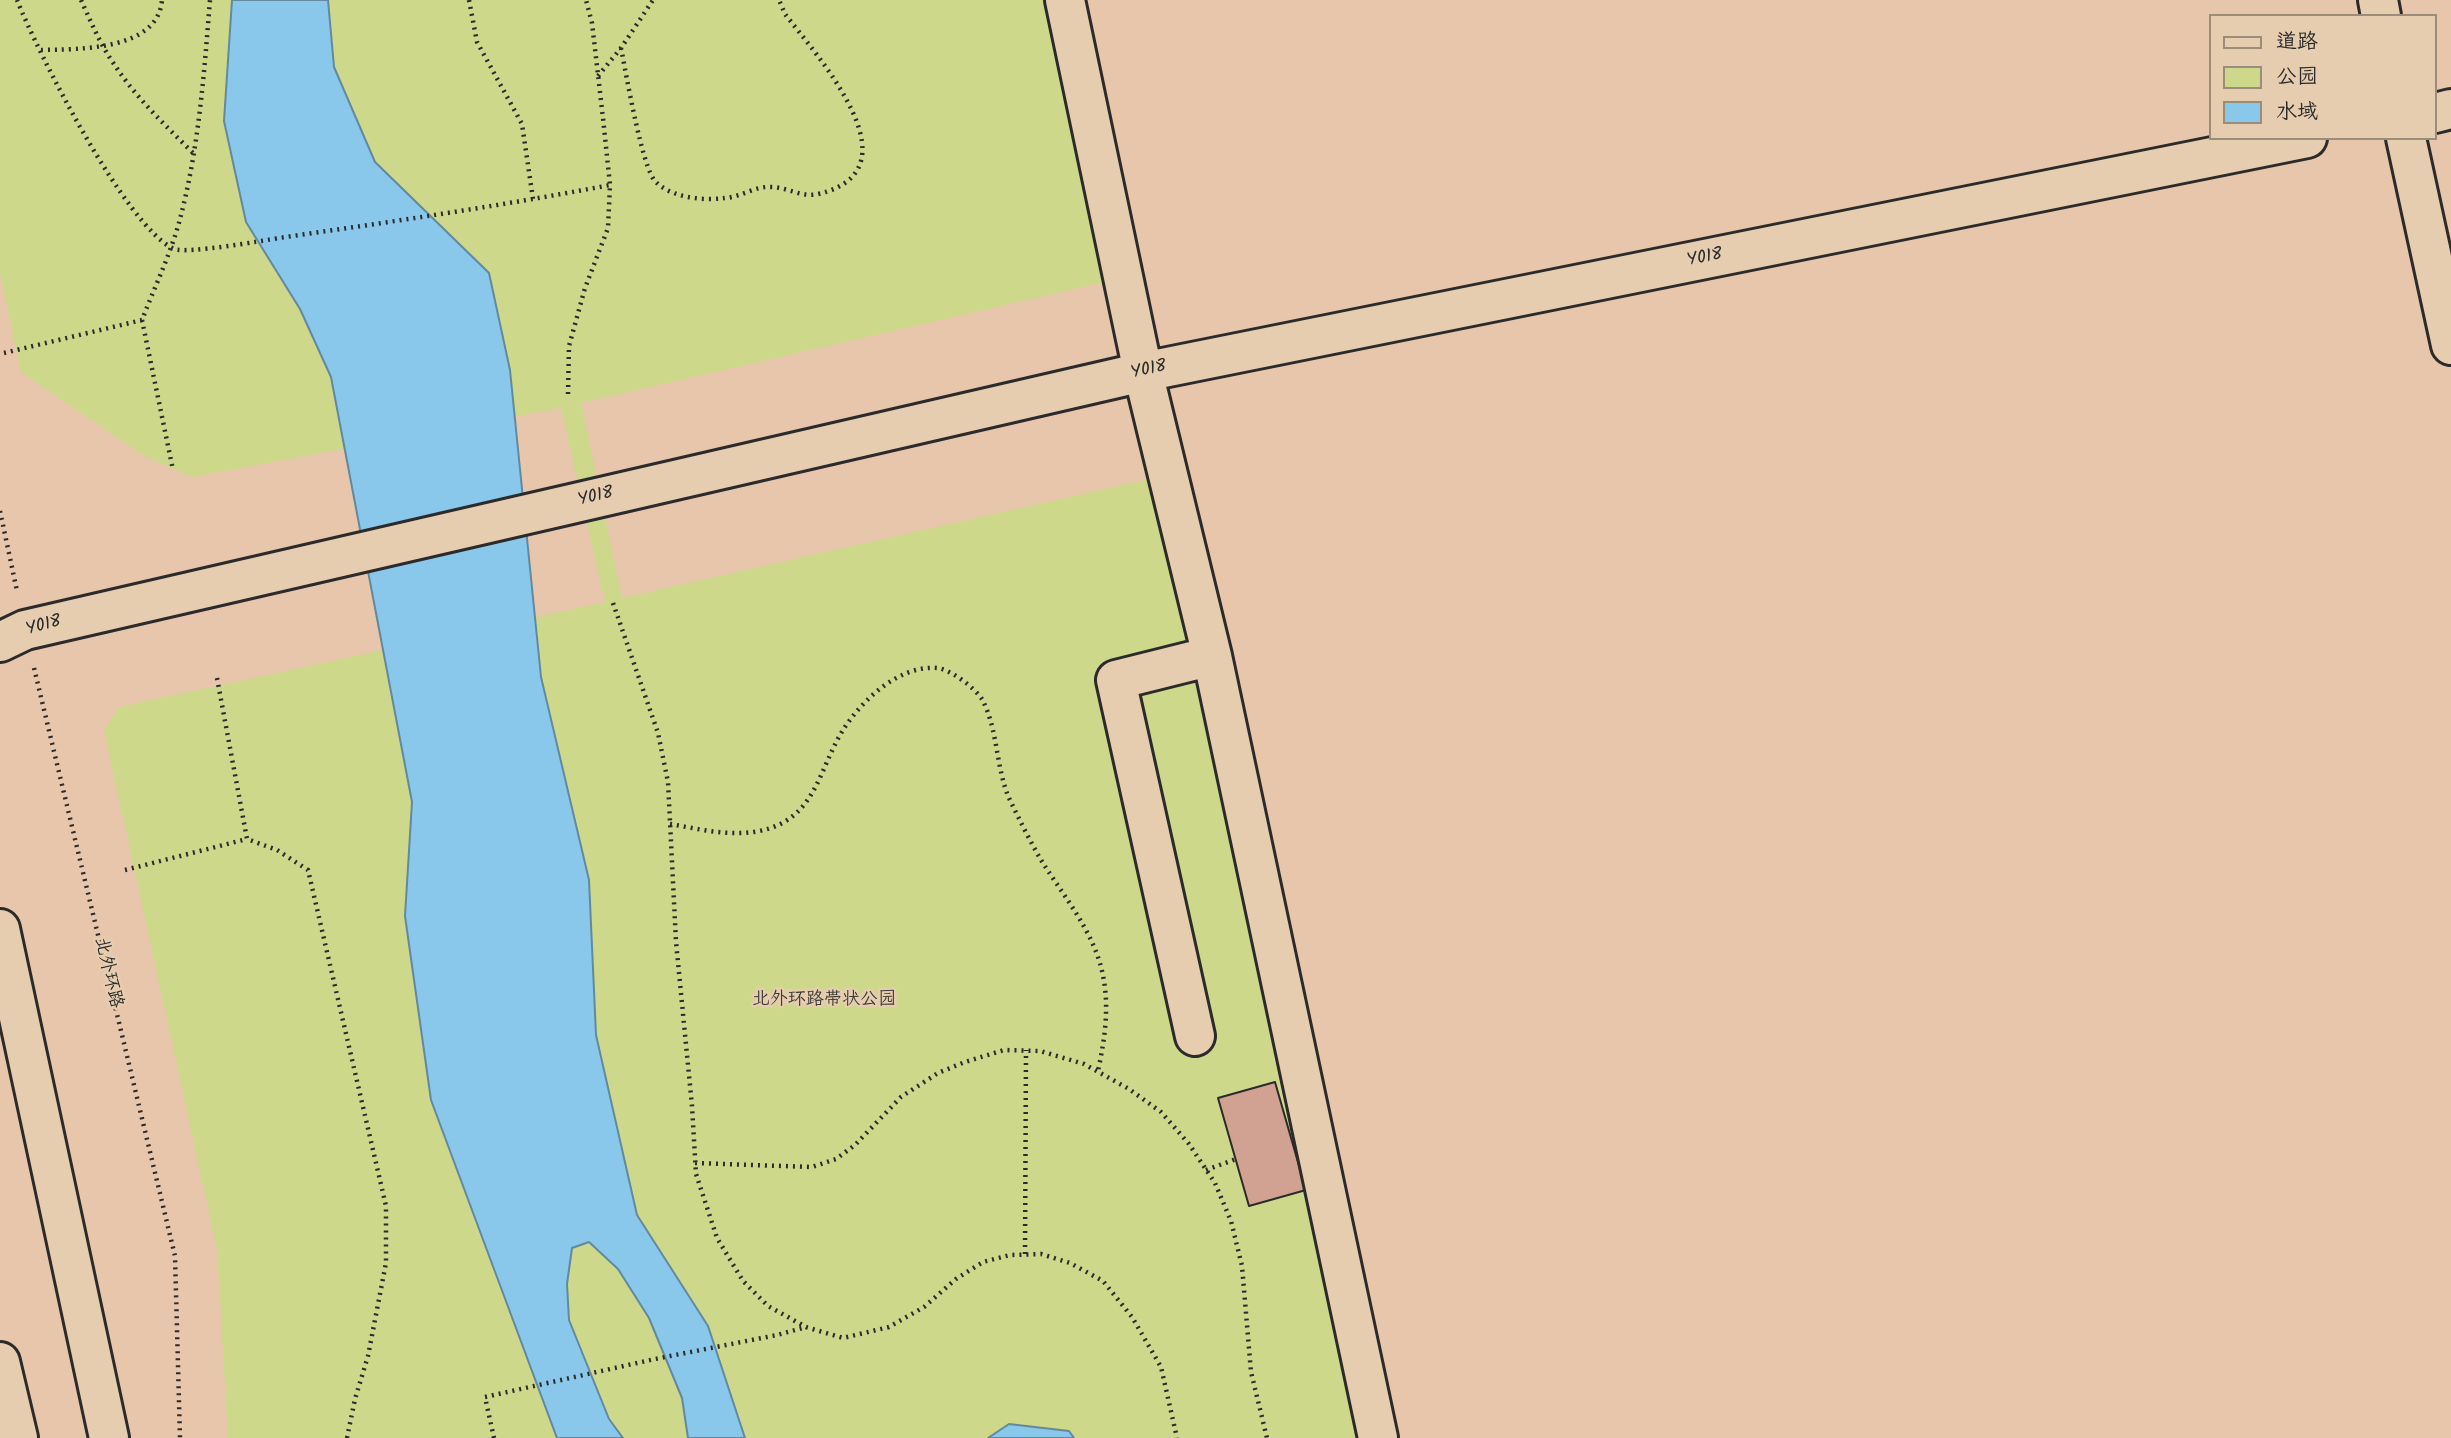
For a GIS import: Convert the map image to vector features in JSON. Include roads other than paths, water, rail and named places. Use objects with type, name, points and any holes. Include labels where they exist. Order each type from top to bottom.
[{"type":"street","points":[[1065,0],[1143,372],[1212,656],[1378,1438]]},
{"type":"street","name":"Y018","points":[[13,636],[1143,372],[2297,140]]},
{"type":"street","points":[[2406,140],[2451,345]]},
{"type":"street","points":[[1195,1036],[1116,680],[1212,656]]},
{"type":"street","points":[[0,929],[109,1438]]},
{"type":"street","points":[[0,1362],[18,1438]]},
{"type":"water","points":[[232,0],[328,0],[334,67],[375,162],[489,273],[510,370],[541,677],[589,880],[596,1035],[637,1215],[708,1326],[745,1438],[688,1438],[682,1398],[649,1318],[618,1269],[589,1242],[572,1248],[567,1284],[569,1320],[609,1419],[623,1438],[557,1438],[431,1100],[405,916],[412,802],[331,377],[300,309],[246,222],[224,121]]},
{"type":"water","points":[[1009,1424],[1069,1431],[1074,1438],[988,1438]]},
{"type":"park label","name":"北外环路带状公园","points":[[824,1001]]}]
